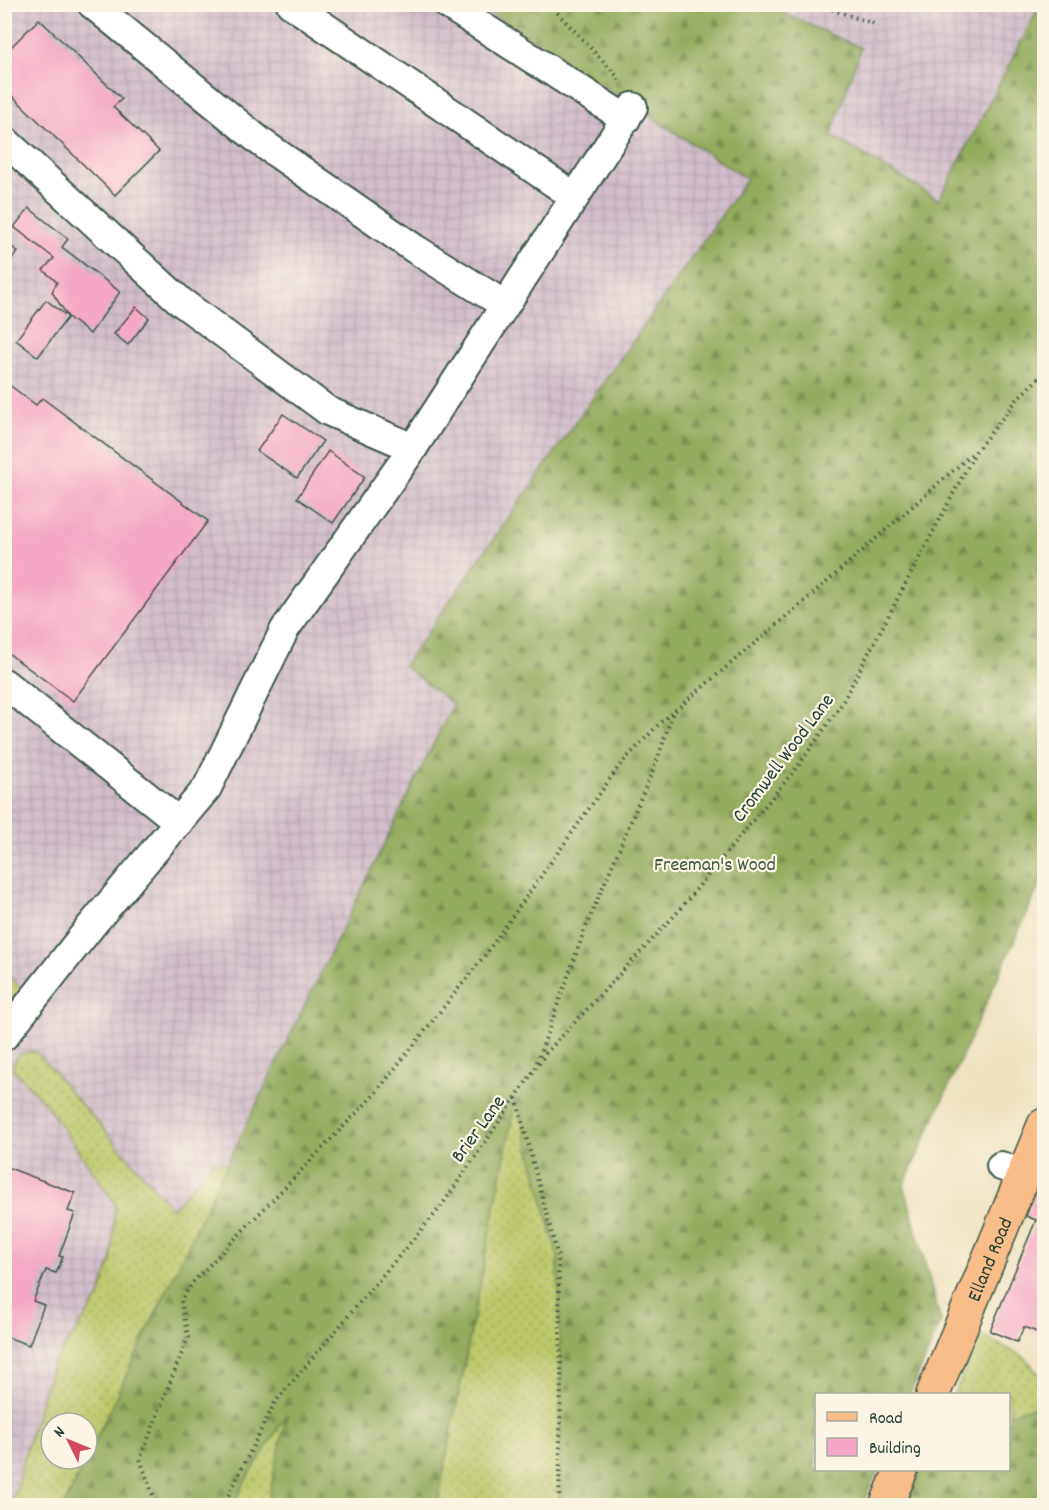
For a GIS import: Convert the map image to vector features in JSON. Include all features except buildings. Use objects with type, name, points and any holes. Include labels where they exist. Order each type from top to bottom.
[{"type":"main road","name":"Elland Road","points":[[934,1393],[1012,1170],[1044,1125]]},
{"type":"main road","points":[[886,1506],[902,1471]]},
{"type":"lane","points":[[92,4],[262,143],[415,249],[505,305]]},
{"type":"lane","points":[[291,4],[575,197]]},
{"type":"lane","points":[[4,1036],[91,926],[207,788],[285,629],[413,448],[629,113],[447,4]]},
{"type":"lane","points":[[4,140],[180,301],[328,411],[413,448]]},
{"type":"lane","points":[[4,683],[179,822]]},
{"type":"path","points":[[549,4],[617,76],[629,113]]},
{"type":"path","points":[[815,4],[878,25]]},
{"type":"path","name":"Cromwell Wood Lane","points":[[516,1097],[546,1053],[676,914],[798,766],[841,705],[976,451],[1020,396],[1044,373]]},
{"type":"path","points":[[157,1506],[140,1459],[188,1337],[181,1300],[194,1281],[374,1095],[485,955],[620,765],[673,711],[813,594],[976,451]]},
{"type":"path","points":[[535,1069],[585,930],[658,758],[673,711]]},
{"type":"path","name":"Brier Lane","points":[[223,1506],[275,1402],[440,1208],[516,1097]]},
{"type":"path","name":"Brier Lane","points":[[516,1097],[558,1257],[561,1373],[559,1506]]},
{"type":"shaded area","points":[[5,5],[478,5],[747,179],[404,666],[453,703],[227,1164],[99,1433],[99,1411],[39,1411],[39,1471],[81,1471],[64,1505],[5,1506]]},
{"type":"shaded area","points":[[765,5],[1040,5],[939,200],[831,135],[861,48]]},
{"type":"green space","name":"Freeman's Wood","points":[[478,5],[765,5],[861,48],[831,135],[939,200],[1040,5],[1044,5],[1044,875],[904,1185],[941,1322],[910,1393],[815,1393],[815,1471],[878,1471],[862,1505],[559,1505],[561,1373],[558,1257],[516,1098],[437,1505],[267,1505],[287,1414],[241,1488],[234,1505],[64,1506],[81,1471],[99,1471],[99,1433],[227,1164],[453,704],[404,666],[747,179]]},
{"type":"green space","points":[[5,972],[23,990],[5,1018]]},
{"type":"green space","points":[[35,1051],[50,1066],[172,1209],[214,1161],[227,1164],[99,1433],[99,1411],[39,1411],[39,1471],[81,1471],[64,1505],[12,1505],[27,1446],[52,1366],[99,1297],[112,1257],[115,1203],[45,1103],[12,1068],[19,1054]]},
{"type":"green space","points":[[516,1097],[558,1257],[561,1373],[559,1505],[437,1506]]},
{"type":"green space","points":[[981,1335],[1026,1358],[1036,1372],[1044,1374],[1044,1405],[1010,1413],[1010,1393],[954,1393]]},
{"type":"green space","points":[[1044,1405],[1044,1505],[906,1505],[922,1471],[1010,1471],[1010,1413]]},
{"type":"green space","points":[[288,1412],[267,1505],[234,1506],[241,1488]]}]
